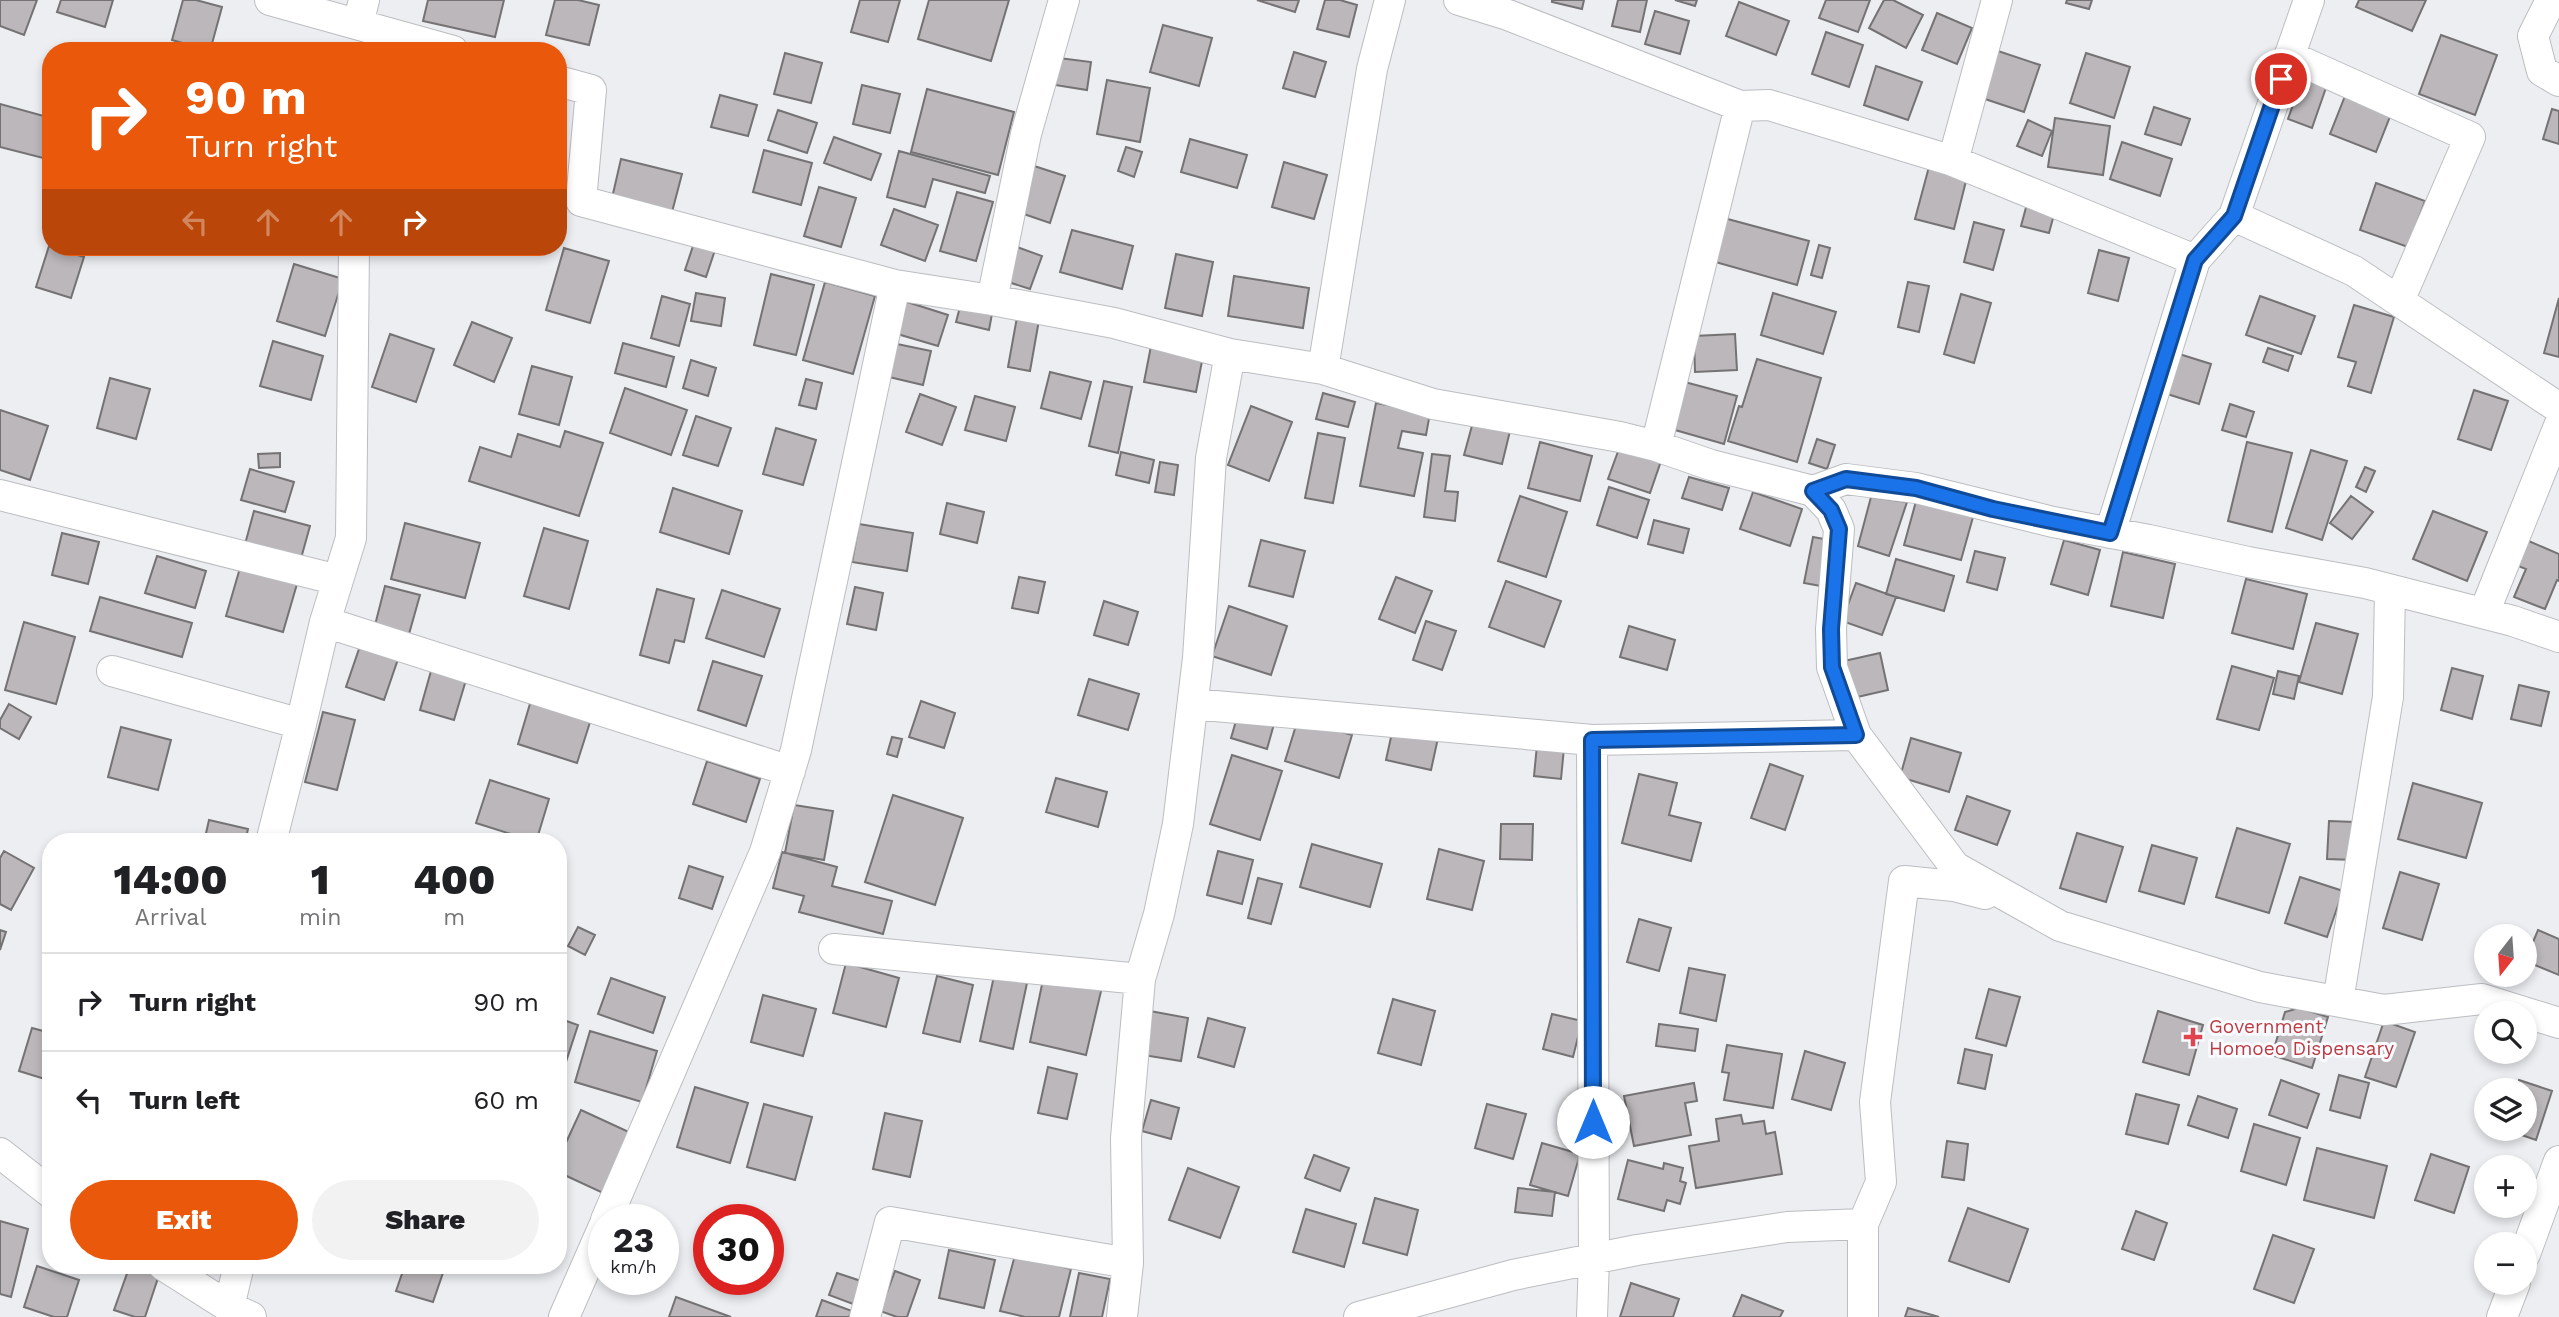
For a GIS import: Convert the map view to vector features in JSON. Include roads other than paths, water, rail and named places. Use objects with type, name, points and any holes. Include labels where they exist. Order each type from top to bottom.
[{"type":"street","points":[[270,0],[423,42]]},
{"type":"street","points":[[992,300],[1026,134],[1063,0]]},
{"type":"street","points":[[1323,369],[1372,69],[1390,0]]},
{"type":"street","points":[[1459,0],[1510,7],[1740,106],[1769,105],[1953,161],[2195,260]]},
{"type":"street","points":[[1953,161],[1997,0]]},
{"type":"street","points":[[2110,533],[2195,260],[2234,216],[2309,0]]},
{"type":"street","points":[[2551,0],[2533,36],[2542,71],[2559,81]]},
{"type":"street","points":[[2289,56],[2470,137],[2399,301]]},
{"type":"street","points":[[567,83],[591,90],[581,201],[895,285],[1114,323],[1230,354],[1323,369],[1433,404],[1620,437],[1711,465],[1813,491],[1831,510],[1839,529],[1831,629],[1832,667],[1856,735],[1955,867],[2060,926],[2260,987],[2384,1010],[2482,999],[2559,1023]]},
{"type":"street","points":[[1656,446],[1740,106]]},
{"type":"street","points":[[2234,216],[2354,271],[2559,408]]},
{"type":"street","points":[[273,833],[325,622],[351,538],[354,256]]},
{"type":"street","points":[[613,1204],[765,852],[790,771],[895,285]]},
{"type":"street","points":[[1122,1317],[1128,1263],[1126,1138],[1140,979],[1159,915],[1178,824],[1198,658],[1211,458],[1230,354]]},
{"type":"street","points":[[2484,613],[2559,426]]},
{"type":"street","points":[[1813,491],[1846,479],[1916,488],[1993,509],[2390,590],[2484,613],[2559,637]]},
{"type":"street","points":[[0,495],[338,580]]},
{"type":"street","points":[[2338,1001],[2388,697],[2390,590]]},
{"type":"street","points":[[325,622],[790,771]]},
{"type":"street","points":[[112,671],[302,724]]},
{"type":"street","points":[[1193,704],[1592,740],[1856,735]]},
{"type":"street","points":[[1592,740],[1592,1317]]},
{"type":"street","points":[[1863,1317],[1863,1224],[1881,1182],[1875,1102],[1904,881],[1954,886],[2016,901]]},
{"type":"street","points":[[834,949],[1140,979]]},
{"type":"street","points":[[0,1153],[42,1186]]},
{"type":"street","points":[[2533,1232],[2559,1161]]},
{"type":"street","points":[[865,1317],[890,1222],[1128,1263]]},
{"type":"street","points":[[1359,1317],[1513,1275],[1594,1259],[1787,1227],[1863,1224]]},
{"type":"street","points":[[564,1317],[588,1262]]},
{"type":"street","points":[[178,1274],[240,1312]]},
{"type":"street","points":[[239,1274],[240,1312]]},
{"type":"street","points":[[2502,1317],[2510,1295]]},
{"type":"place","name":"Government Homoeo Dispensary","points":[[2193,1037]]}]
